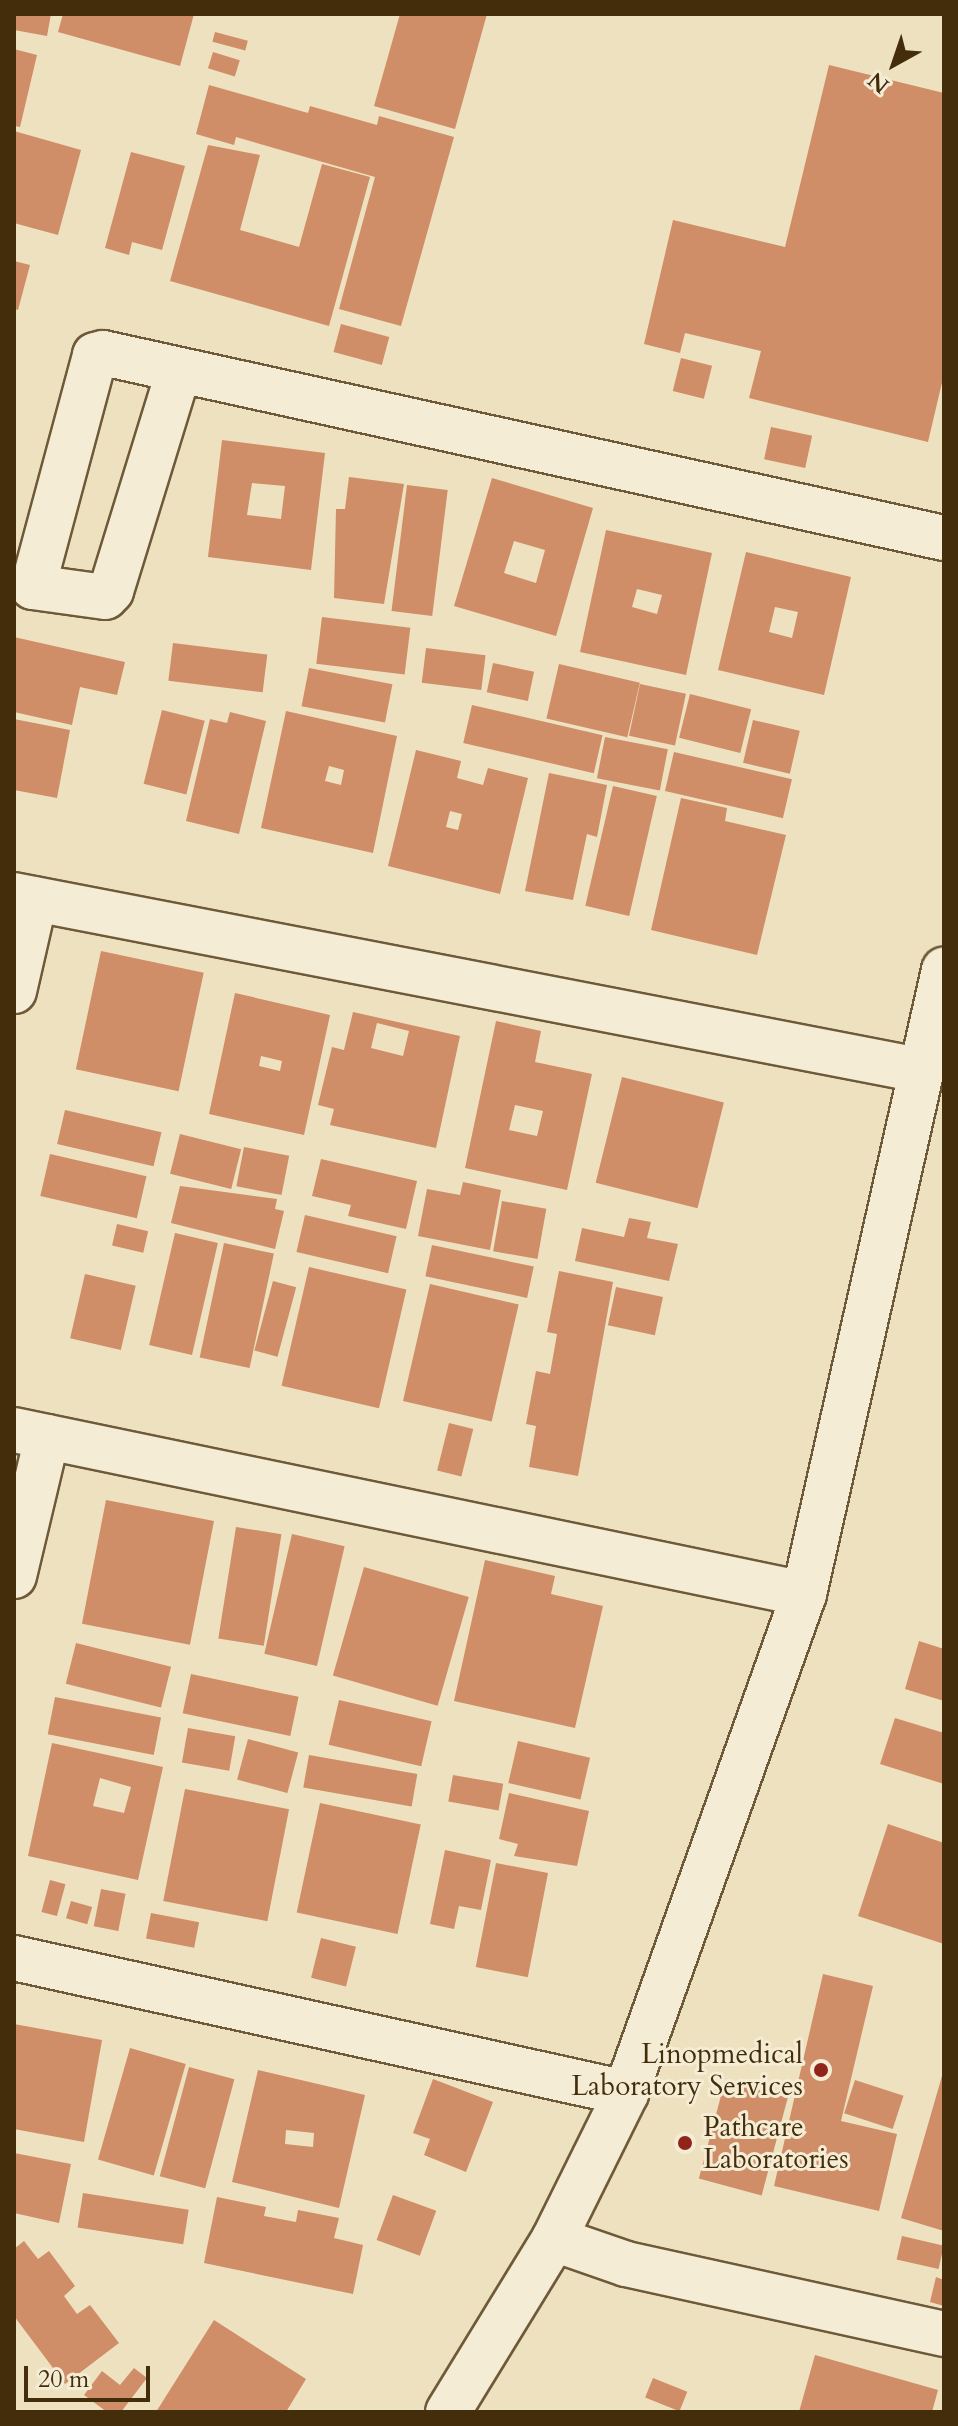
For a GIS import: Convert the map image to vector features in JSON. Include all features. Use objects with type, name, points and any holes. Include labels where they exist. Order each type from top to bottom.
[{"type":"street","points":[[179,370],[111,591],[105,597],[33,587],[95,355],[179,370],[944,538]]},
{"type":"street","points":[[14,991],[24,897],[919,1070]]},
{"type":"street","points":[[448,2412],[554,2239],[626,2093],[804,1594],[919,1070],[944,970]]},
{"type":"street","points":[[14,1576],[30,1433],[804,1594]]},
{"type":"street","points":[[14,1958],[626,2093]]},
{"type":"street","points":[[554,2239],[626,2264],[944,2334]]},
{"type":"building","points":[[14,14],[51,14],[47,36],[14,30]]},
{"type":"building","points":[[63,14],[194,14],[180,66],[58,32]]},
{"type":"building","points":[[400,14],[487,14],[455,129],[374,106]]},
{"type":"building","points":[[215,32],[248,41],[245,50],[212,42]]},
{"type":"building","points":[[14,49],[37,55],[20,127],[14,126]]},
{"type":"building","points":[[213,52],[240,60],[235,76],[208,68]]},
{"type":"building","points":[[829,65],[944,93],[944,374],[928,442],[749,398],[761,351],[685,333],[680,353],[644,344],[673,220],[785,247]]},
{"type":"building","points":[[209,85],[308,113],[310,106],[377,125],[379,116],[454,137],[401,326],[339,309],[375,177],[236,137],[234,145],[196,134]]},
{"type":"building","points":[[14,131],[81,150],[58,235],[14,223]]},
{"type":"building","points":[[208,145],[260,155],[240,230],[299,247],[322,164],[370,177],[329,326],[170,281]]},
{"type":"building","points":[[131,152],[185,166],[162,250],[132,242],[129,255],[105,248]]},
{"type":"building","points":[[14,261],[30,265],[18,310],[14,309]]},
{"type":"building","points":[[341,324],[389,337],[382,365],[333,352]]},
{"type":"building","points":[[681,358],[712,366],[704,399],[673,391]]},
{"type":"building","points":[[771,427],[812,436],[805,468],[764,459]]},
{"type":"building","points":[[222,440],[325,453],[311,570],[208,557]],"holes":[[[252,483],[285,486],[281,519],[247,515]]]},
{"type":"building","points":[[349,477],[404,484],[384,604],[334,598],[336,509],[345,509]]},
{"type":"building","points":[[492,478],[593,508],[556,636],[454,606]],"holes":[[[514,541],[545,550],[536,583],[504,573]]]},
{"type":"building","points":[[407,485],[448,490],[432,616],[392,611]]},
{"type":"building","points":[[606,530],[712,553],[686,675],[580,652]],"holes":[[[637,589],[662,595],[657,614],[632,607]]]},
{"type":"building","points":[[746,552],[851,577],[824,695],[718,670]],"holes":[[[775,607],[798,612],[792,638],[769,632]]]},
{"type":"building","points":[[322,617],[410,628],[405,674],[316,664]]},
{"type":"building","points":[[14,637],[125,662],[117,695],[80,687],[72,725],[14,712]]},
{"type":"building","points":[[173,643],[267,655],[263,692],[168,681]]},
{"type":"building","points":[[426,648],[486,655],[481,690],[422,683]]},
{"type":"building","points":[[493,663],[534,672],[528,701],[487,692]]},
{"type":"building","points":[[559,664],[640,683],[627,737],[546,719]]},
{"type":"building","points":[[309,668],[392,684],[385,723],[302,706]]},
{"type":"building","points":[[640,684],[686,694],[675,746],[629,736]]},
{"type":"building","points":[[690,694],[751,709],[740,753],[679,738]]},
{"type":"building","points":[[472,705],[603,735],[594,773],[463,743]]},
{"type":"building","points":[[162,710],[205,721],[186,794],[144,784]]},
{"type":"building","points":[[286,711],[397,736],[373,853],[261,828]],"holes":[[[329,766],[344,770],[341,785],[325,781]]]},
{"type":"building","points":[[230,712],[266,721],[239,834],[186,821],[210,719],[227,723]]},
{"type":"building","points":[[14,719],[70,730],[57,798],[14,790]]},
{"type":"building","points":[[753,720],[800,731],[790,774],[743,763]]},
{"type":"building","points":[[605,737],[668,749],[660,790],[597,778]]},
{"type":"building","points":[[416,750],[461,761],[457,778],[483,785],[488,768],[528,778],[500,894],[388,866]],"holes":[[[450,811],[462,814],[458,830],[446,827]]]},
{"type":"building","points":[[674,752],[792,779],[783,818],[665,791]]},
{"type":"building","points":[[549,773],[607,785],[597,837],[587,834],[573,900],[525,891]]},
{"type":"building","points":[[613,786],[657,796],[629,916],[585,906]]},
{"type":"building","points":[[681,798],[727,808],[725,821],[786,835],[757,955],[651,930]]},
{"type":"building","points":[[101,951],[204,973],[179,1091],[76,1069]]},
{"type":"building","points":[[235,993],[330,1015],[304,1135],[209,1114]],"holes":[[[261,1056],[282,1061],[280,1071],[259,1066]]]},
{"type":"building","points":[[353,1012],[460,1036],[436,1148],[330,1125],[334,1109],[318,1105],[332,1047],[344,1050]],"holes":[[[377,1023],[409,1031],[403,1056],[371,1048]]]},
{"type":"building","points":[[496,1021],[541,1031],[535,1062],[592,1074],[567,1190],[465,1168]],"holes":[[[515,1105],[543,1111],[537,1136],[509,1130]]]},
{"type":"building","points":[[622,1077],[724,1102],[698,1208],[596,1183]]},
{"type":"building","points":[[65,1110],[161,1132],[154,1166],[57,1144]]},
{"type":"building","points":[[180,1134],[241,1149],[231,1189],[170,1174]]},
{"type":"building","points":[[244,1147],[289,1156],[282,1195],[236,1186]]},
{"type":"building","points":[[50,1154],[146,1176],[137,1218],[40,1196]]},
{"type":"building","points":[[321,1159],[417,1181],[406,1229],[348,1216],[351,1205],[312,1196]]},
{"type":"building","points":[[463,1182],[501,1190],[490,1250],[418,1236],[427,1189],[460,1195]]},
{"type":"building","points":[[180,1186],[277,1199],[275,1209],[284,1211],[275,1249],[171,1223]]},
{"type":"building","points":[[502,1201],[546,1209],[537,1259],[493,1251]]},
{"type":"building","points":[[305,1215],[397,1236],[388,1273],[296,1252]]},
{"type":"building","points":[[629,1218],[651,1222],[647,1238],[678,1244],[669,1281],[575,1261],[582,1228],[624,1237]]},
{"type":"building","points":[[117,1224],[148,1231],[143,1253],[112,1245]]},
{"type":"building","points":[[175,1233],[218,1243],[192,1355],[149,1345]]},
{"type":"building","points":[[224,1243],[274,1254],[250,1368],[200,1357]]},
{"type":"building","points":[[432,1245],[534,1267],[527,1298],[425,1276]]},
{"type":"building","points":[[309,1267],[406,1289],[379,1408],[282,1386]]},
{"type":"building","points":[[559,1271],[613,1282],[578,1476],[529,1467],[536,1426],[526,1424],[536,1371],[550,1374],[557,1334],[547,1332]]},
{"type":"building","points":[[85,1274],[136,1286],[121,1350],[70,1338]]},
{"type":"building","points":[[273,1281],[296,1287],[278,1357],[254,1351]]},
{"type":"building","points":[[430,1284],[519,1304],[492,1421],[403,1401]]},
{"type":"building","points":[[616,1287],[663,1297],[655,1335],[608,1325]]},
{"type":"building","points":[[449,1423],[473,1429],[461,1477],[437,1471]]},
{"type":"building","points":[[106,1500],[214,1521],[190,1645],[82,1624]]},
{"type":"building","points":[[236,1527],[281,1534],[264,1646],[218,1639]]},
{"type":"building","points":[[292,1534],[345,1546],[317,1666],[264,1654]]},
{"type":"building","points":[[485,1560],[555,1576],[551,1594],[603,1606],[575,1728],[454,1701]]},
{"type":"building","points":[[364,1567],[469,1597],[438,1706],[333,1676]]},
{"type":"building","points":[[919,1641],[944,1649],[944,1701],[905,1689]]},
{"type":"building","points":[[76,1643],[171,1667],[161,1707],[66,1684]]},
{"type":"building","points":[[191,1674],[299,1697],[290,1736],[183,1713]]},
{"type":"building","points":[[55,1697],[161,1718],[154,1755],[48,1734]]},
{"type":"building","points":[[339,1700],[432,1721],[421,1766],[329,1745]]},
{"type":"building","points":[[895,1718],[944,1733],[944,1784],[880,1764]]},
{"type":"building","points":[[188,1728],[235,1736],[229,1771],[182,1762]]},
{"type":"building","points":[[248,1739],[298,1752],[287,1793],[237,1780]]},
{"type":"building","points":[[518,1741],[590,1758],[580,1800],[508,1783]]},
{"type":"building","points":[[52,1743],[163,1767],[138,1880],[28,1856]],"holes":[[[100,1778],[131,1787],[124,1813],[93,1806]]]},
{"type":"building","points":[[309,1755],[417,1774],[412,1807],[303,1787]]},
{"type":"building","points":[[453,1775],[503,1784],[499,1810],[448,1802]]},
{"type":"building","points":[[185,1789],[289,1809],[267,1921],[163,1901]]},
{"type":"building","points":[[509,1793],[589,1811],[577,1866],[514,1856],[518,1844],[499,1839]]},
{"type":"building","points":[[320,1803],[421,1824],[397,1934],[297,1913]]},
{"type":"building","points":[[888,1824],[944,1843],[944,1944],[858,1916]]},
{"type":"building","points":[[445,1850],[491,1860],[481,1910],[459,1906],[454,1929],[430,1924]]},
{"type":"building","points":[[496,1863],[548,1873],[528,1977],[476,1967]]},
{"type":"building","points":[[50,1880],[65,1884],[57,1916],[41,1912]]},
{"type":"building","points":[[101,1889],[126,1894],[118,1931],[94,1926]]},
{"type":"building","points":[[71,1901],[92,1907],[87,1924],[66,1918]]},
{"type":"building","points":[[151,1913],[199,1922],[194,1948],[146,1939]]},
{"type":"building","points":[[321,1938],[356,1947],[346,1986],[311,1978]]},
{"type":"building","points":[[823,1974],[873,1986],[841,2121],[897,2134],[879,2211],[774,2186]]},
{"type":"building","points":[[14,2024],[102,2040],[84,2142],[14,2129]]},
{"type":"building","points":[[130,2048],[186,2064],[154,2175],[98,2160]]},
{"type":"building","points":[[189,2067],[234,2079],[205,2188],[160,2176]]},
{"type":"building","points":[[944,2069],[944,2231],[901,2218]]},
{"type":"building","points":[[258,2070],[365,2095],[339,2208],[232,2182]],"holes":[[[286,2130],[314,2133],[313,2147],[285,2144]]]},
{"type":"building","points":[[433,2079],[493,2102],[466,2172],[424,2155],[430,2139],[413,2133]]},
{"type":"building","points":[[855,2080],[904,2096],[893,2129],[844,2113]]},
{"type":"building","points":[[725,2081],[788,2098],[762,2195],[699,2179]]},
{"type":"building","points":[[14,2153],[71,2164],[59,2223],[14,2213]]},
{"type":"building","points":[[83,2193],[189,2210],[183,2244],[78,2228]]},
{"type":"building","points":[[393,2195],[436,2211],[420,2256],[377,2240]]},
{"type":"building","points":[[217,2197],[266,2207],[264,2216],[296,2222],[298,2210],[339,2218],[334,2238],[363,2245],[353,2294],[204,2263]]},
{"type":"building","points":[[902,2236],[944,2246],[938,2269],[897,2259]]},
{"type":"building","points":[[24,2241],[38,2259],[49,2251],[75,2286],[64,2296],[77,2314],[90,2305],[119,2343],[65,2384],[14,2316],[14,2249]]},
{"type":"building","points":[[936,2277],[944,2280],[944,2306],[930,2302]]},
{"type":"building","points":[[214,2320],[306,2379],[286,2412],[156,2412]]},
{"type":"building","points":[[815,2355],[938,2390],[932,2412],[799,2412]]},
{"type":"building","points":[[134,2368],[147,2378],[121,2412],[107,2412],[84,2395],[102,2371],[120,2385]]},
{"type":"building","points":[[653,2378],[687,2392],[679,2411],[645,2397]]},
{"type":"place","name":"Linopmedical Laboratory Services","points":[[821,2070]]},
{"type":"place","name":"Pathcare Laboratories","points":[[685,2143]]}]
